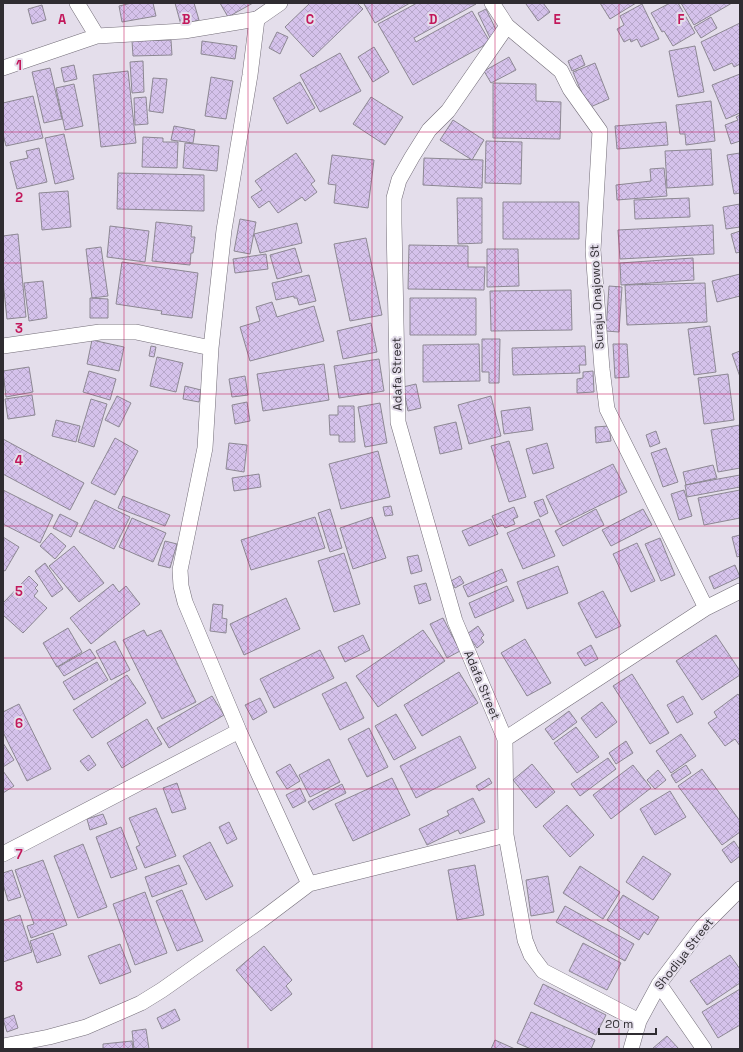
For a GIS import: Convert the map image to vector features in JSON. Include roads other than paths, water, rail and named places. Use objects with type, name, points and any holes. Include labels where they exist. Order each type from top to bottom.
[{"type":"street","points":[[77,3],[97,36]]},
{"type":"street","points":[[3,68],[97,36],[184,31],[257,19],[280,3]]},
{"type":"street","name":"Suraju Onajowo St","points":[[492,3],[507,26],[561,71],[570,90],[600,131],[593,250],[602,369],[607,409],[706,608]]},
{"type":"street","points":[[257,19],[250,75],[224,230],[211,348],[205,448],[180,570],[181,586],[185,602],[239,731],[309,884]]},
{"type":"street","name":"Adafa Street","points":[[505,739],[454,621],[398,422],[394,198],[399,180],[429,130],[448,111],[507,26]]},
{"type":"street","points":[[3,346],[100,332],[136,332],[211,348]]},
{"type":"street","points":[[639,1021],[543,971],[531,955],[525,940],[506,835],[505,739],[706,608],[740,591]]},
{"type":"street","points":[[3,854],[239,731]]},
{"type":"street","points":[[3,1046],[49,1037],[86,1027],[141,1003],[162,990],[309,884],[506,835]]},
{"type":"street","name":"Shodiya Street","points":[[631,1049],[639,1021],[659,984],[702,927],[740,889]]},
{"type":"street","points":[[659,984],[704,1049]]}]
